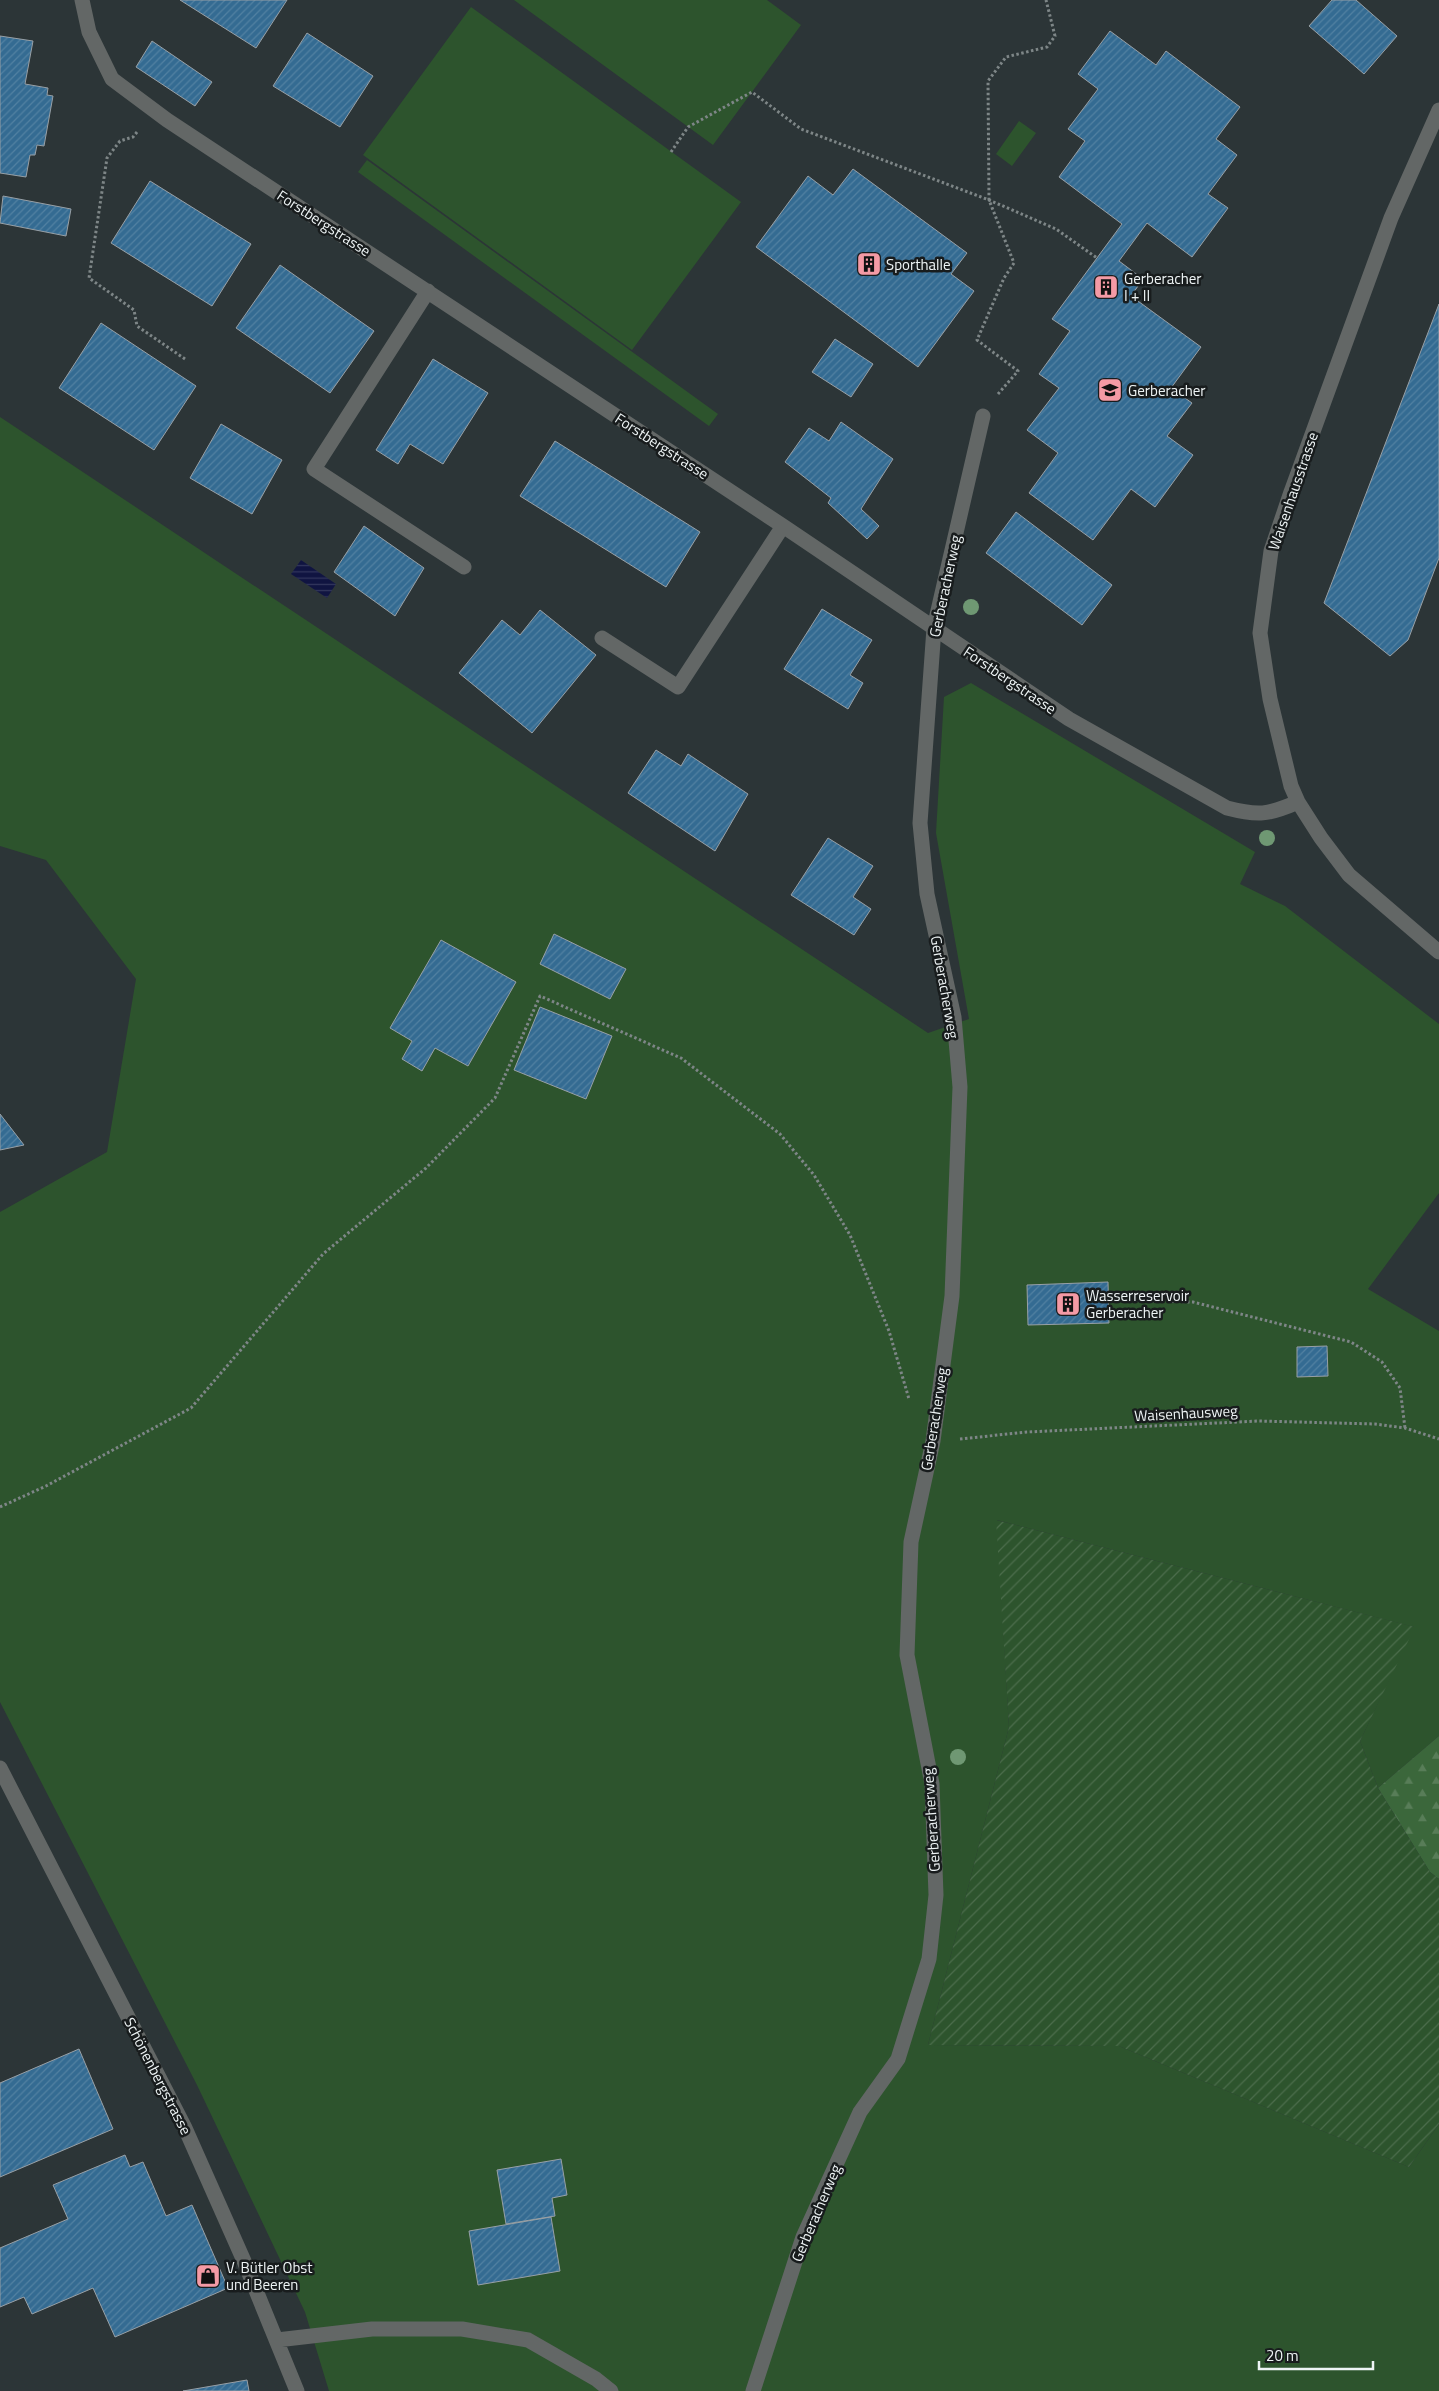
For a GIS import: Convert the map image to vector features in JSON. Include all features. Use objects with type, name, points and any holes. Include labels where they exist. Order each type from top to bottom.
[{"type":"street","name":"Forstbergstrasse","points":[[82,0],[89,32],[112,79],[167,120],[783,526],[1069,720],[1227,808],[1251,814],[1274,812],[1298,802]]},
{"type":"street","name":"Waisenhausstrasse","points":[[1439,110],[1391,218],[1271,551],[1260,633],[1270,699],[1292,786],[1298,802],[1349,875],[1439,952]]},
{"type":"street","points":[[428,291],[314,469],[464,568]]},
{"type":"street","name":"Gerberacherweg","points":[[754,2391],[803,2237],[860,2112],[898,2059],[929,1958],[936,1895],[932,1784],[907,1655],[911,1542],[932,1441],[952,1296],[960,1087],[954,1017],[927,894],[920,823],[934,628],[983,416]]},
{"type":"street","points":[[602,638],[678,687],[783,526]]},
{"type":"street","name":"Schönenbergstrasse","points":[[0,1768],[185,2128],[298,2391]]},
{"type":"street","points":[[277,2340],[372,2329],[462,2329],[528,2340],[596,2379],[611,2391]]},
{"type":"path","points":[[1002,389],[1018,371],[977,340],[1004,278],[1014,263],[989,200],[988,81],[1006,56],[1047,47],[1056,36],[1046,0]]},
{"type":"path","points":[[671,152],[688,127],[752,92],[801,129],[989,200],[1056,229],[1097,258]]},
{"type":"path","points":[[133,137],[120,141],[107,158],[89,278],[134,310],[138,326],[185,359]]},
{"type":"path","points":[[0,1507],[46,1486],[191,1408],[322,1254],[426,1168],[495,1098],[540,996],[681,1058],[780,1134],[814,1175],[850,1236],[888,1331],[917,1423],[932,1441]]},
{"type":"path","points":[[1122,1300],[1193,1302],[1350,1342],[1382,1362],[1400,1388],[1405,1428]]},
{"type":"path","name":"Waisenhausweg","points":[[932,1441],[1028,1432],[1259,1421],[1375,1424],[1405,1428],[1439,1439]]},
{"type":"green space","points":[[514,0],[767,0],[801,25],[713,145]]},
{"type":"green space","points":[[471,7],[741,202],[632,350],[363,155]]},
{"type":"green space","points":[[1019,121],[1036,133],[1012,166],[996,154]]},
{"type":"green space","points":[[367,160],[718,414],[709,426],[358,172]]},
{"type":"green space","points":[[0,417],[928,1033],[969,1019],[936,833],[944,697],[971,683],[1255,852],[1240,884],[1285,906],[1439,1024],[1439,1193],[1368,1289],[1439,1331],[1439,1736],[1378,1788],[1360,1741],[1414,1627],[997,1520],[1009,1727],[928,2045],[1119,2046],[1409,2167],[1439,2124],[1439,2391],[329,2391],[305,2312],[197,2085],[0,1702],[0,1212],[107,1152],[136,979],[46,860],[0,846]]},
{"type":"green space","points":[[996,1520],[1415,1627],[1360,1741],[1378,1788],[1430,1872],[1439,1879],[1439,2124],[1409,2167],[1119,2046],[928,2045],[1009,1727]]},
{"type":"green space","points":[[1439,1736],[1439,1879],[1430,1872],[1378,1788]]},
{"type":"shaded area","points":[[301,560],[336,584],[327,598],[291,574]]},
{"type":"building","points":[[180,0],[287,0],[256,48]]},
{"type":"building","points":[[1332,0],[1356,0],[1397,36],[1364,74],[1309,26]]},
{"type":"building","name":"Gerberacher I + II","points":[[1110,31],[1156,65],[1166,51],[1240,107],[1216,139],[1237,155],[1208,194],[1228,208],[1192,257],[1147,223],[1119,261],[1143,279],[1131,296],[1201,347],[1171,388],[1192,403],[1167,436],[1193,455],[1155,507],[1131,489],[1093,540],[1029,493],[1058,453],[1027,430],[1059,388],[1039,374],[1070,331],[1052,319],[1122,224],[1059,177],[1085,141],[1068,129],[1098,89],[1078,74]]},
{"type":"building","points":[[307,33],[373,76],[340,127],[273,86]]},
{"type":"building","points":[[0,36],[33,41],[25,84],[48,88],[47,95],[53,96],[44,146],[37,145],[35,155],[30,155],[26,177],[0,173]]},
{"type":"building","points":[[152,41],[212,82],[195,106],[136,67]]},
{"type":"building","name":"Sporthalle","points":[[853,169],[967,253],[951,274],[974,291],[918,367],[756,247],[808,176],[833,195]]},
{"type":"building","points":[[150,181],[251,244],[212,306],[111,243]]},
{"type":"building","points":[[3,196],[71,209],[66,236],[0,223]]},
{"type":"building","points":[[280,265],[374,331],[330,393],[236,328]]},
{"type":"building","points":[[1439,304],[1439,558],[1408,640],[1390,656],[1324,603]]},
{"type":"building","points":[[101,323],[196,386],[154,450],[59,388]]},
{"type":"building","points":[[835,339],[873,364],[851,397],[812,372]]},
{"type":"building","points":[[433,359],[488,393],[443,464],[410,444],[398,464],[376,450]]},
{"type":"building","points":[[841,422],[893,459],[861,509],[879,526],[867,539],[828,503],[831,498],[785,462],[809,428],[829,441]]},
{"type":"building","points":[[221,424],[282,460],[252,514],[190,478]]},
{"type":"building","points":[[555,441],[700,532],[666,587],[520,496]]},
{"type":"building","points":[[1016,512],[1112,585],[1082,625],[986,553]]},
{"type":"building","points":[[364,526],[424,568],[395,616],[334,572]]},
{"type":"building","points":[[822,609],[872,640],[850,675],[863,683],[848,709],[784,669]]},
{"type":"building","points":[[540,610],[596,655],[532,733],[459,673],[502,620],[520,635]]},
{"type":"building","points":[[656,750],[681,766],[688,754],[748,794],[715,851],[628,793]]},
{"type":"building","points":[[828,838],[873,866],[853,897],[871,909],[854,935],[791,895]]},
{"type":"building","points":[[554,934],[626,969],[610,999],[540,964]]},
{"type":"building","points":[[441,940],[516,982],[468,1066],[435,1048],[422,1071],[402,1059],[412,1041],[390,1028]]},
{"type":"building","points":[[540,1007],[612,1036],[586,1099],[514,1070]]},
{"type":"building","points":[[0,1114],[24,1145],[0,1150]]},
{"type":"building","name":"Wasserreservoir Gerberacher","points":[[1108,1282],[1109,1323],[1028,1325],[1027,1285]]},
{"type":"building","points":[[1327,1346],[1328,1376],[1297,1377],[1297,1347]]},
{"type":"building","points":[[79,2049],[113,2129],[0,2177],[0,2083]]},
{"type":"building","points":[[125,2155],[130,2167],[143,2162],[166,2216],[192,2205],[228,2288],[115,2337],[93,2288],[32,2314],[24,2297],[0,2307],[0,2248],[68,2219],[53,2185]]},
{"type":"building","points":[[561,2159],[567,2195],[552,2198],[555,2216],[506,2224],[497,2170]]},
{"type":"building","points":[[551,2217],[560,2271],[478,2285],[469,2231]]},
{"type":"building","points":[[247,2380],[249,2391],[183,2391]]},
{"type":"place","name":"Sporthalle","points":[[869,264]]},
{"type":"place","name":"Gerberacher I + II","points":[[1106,287]]},
{"type":"place","name":"Gerberacher","points":[[1110,390]]},
{"type":"place","name":"Wasserreservoir Gerberacher","points":[[1068,1304]]},
{"type":"place","name":"V. Bütler Obst und Beeren","points":[[208,2276]]}]
